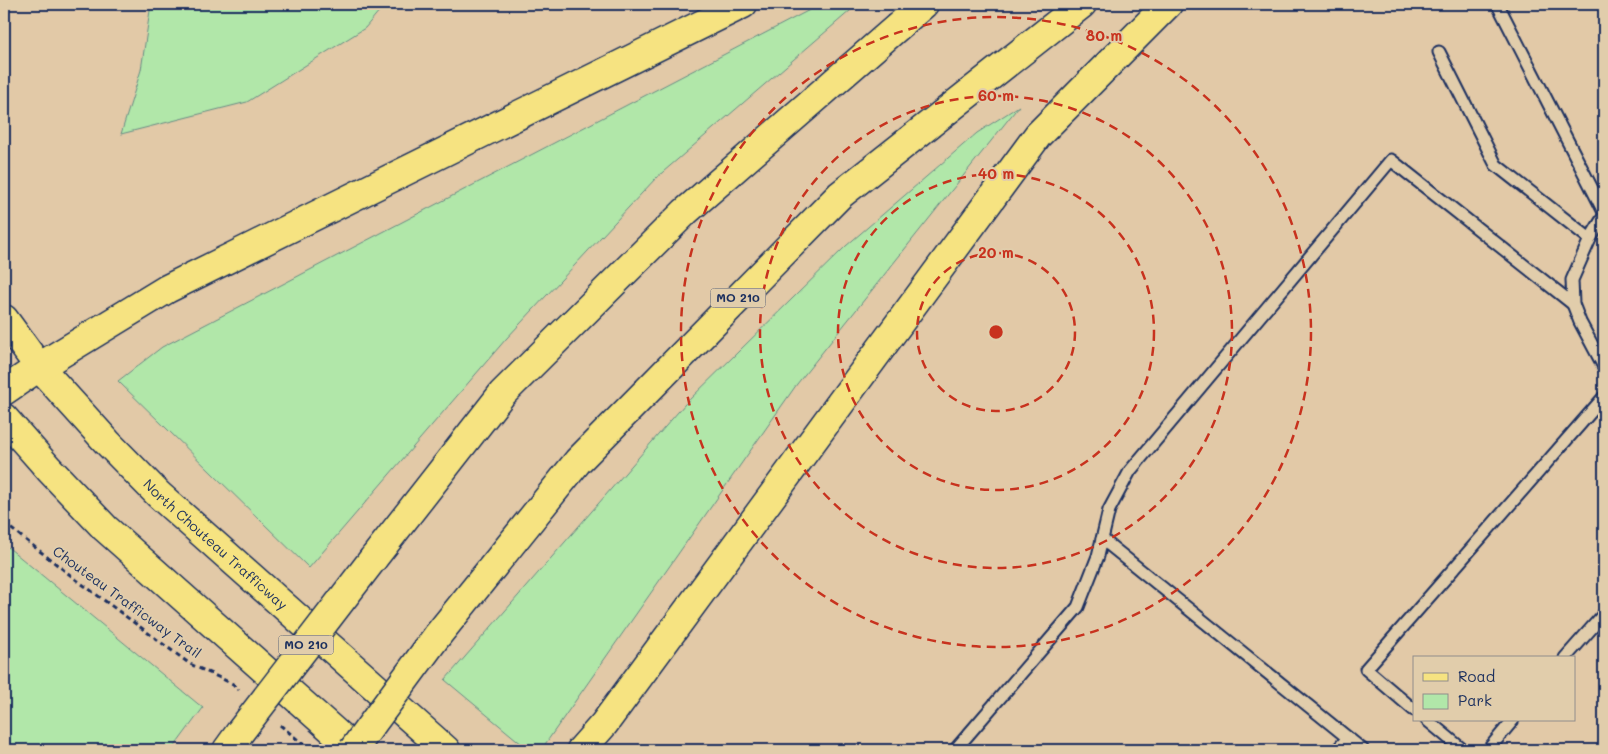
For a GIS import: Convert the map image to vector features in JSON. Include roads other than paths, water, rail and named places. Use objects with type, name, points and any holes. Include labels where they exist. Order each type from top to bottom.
[{"type":"main road","points":[[4,391],[39,367],[167,289],[743,4]]},
{"type":"main road","name":"MO 210","points":[[233,741],[502,394],[685,212],[924,4]]},
{"type":"main road","name":"MO 210","points":[[354,750],[437,636],[578,461],[840,195],[1082,4]]},
{"type":"main road","points":[[581,750],[604,724],[1038,135],[1168,4]]},
{"type":"main road","name":"North Chouteau Trafficway","points":[[4,319],[39,367],[107,442],[160,495],[446,750]]},
{"type":"main road","points":[[4,418],[49,470],[105,528],[354,750]]},
{"type":"main road","points":[[595,750],[604,724]]},
{"type":"lane","points":[[1498,5],[1604,212]]},
{"type":"lane","points":[[1439,52],[1496,165],[1590,239]]},
{"type":"lane","points":[[955,750],[1078,607],[1088,583],[1110,510],[1130,471],[1391,160],[1573,304]]},
{"type":"lane","points":[[1604,216],[1590,239],[1572,280],[1573,304],[1580,322],[1604,367]]},
{"type":"lane","points":[[1413,709],[1366,669],[1604,397]]},
{"type":"lane","points":[[1102,539],[1363,750]]},
{"type":"lane","points":[[1567,656],[1604,614]]},
{"type":"lane","points":[[1429,722],[1462,750]]},
{"type":"lane","points":[[1488,750],[1511,722]]},
{"type":"lane","points":[[1337,750],[1348,738]]}]
